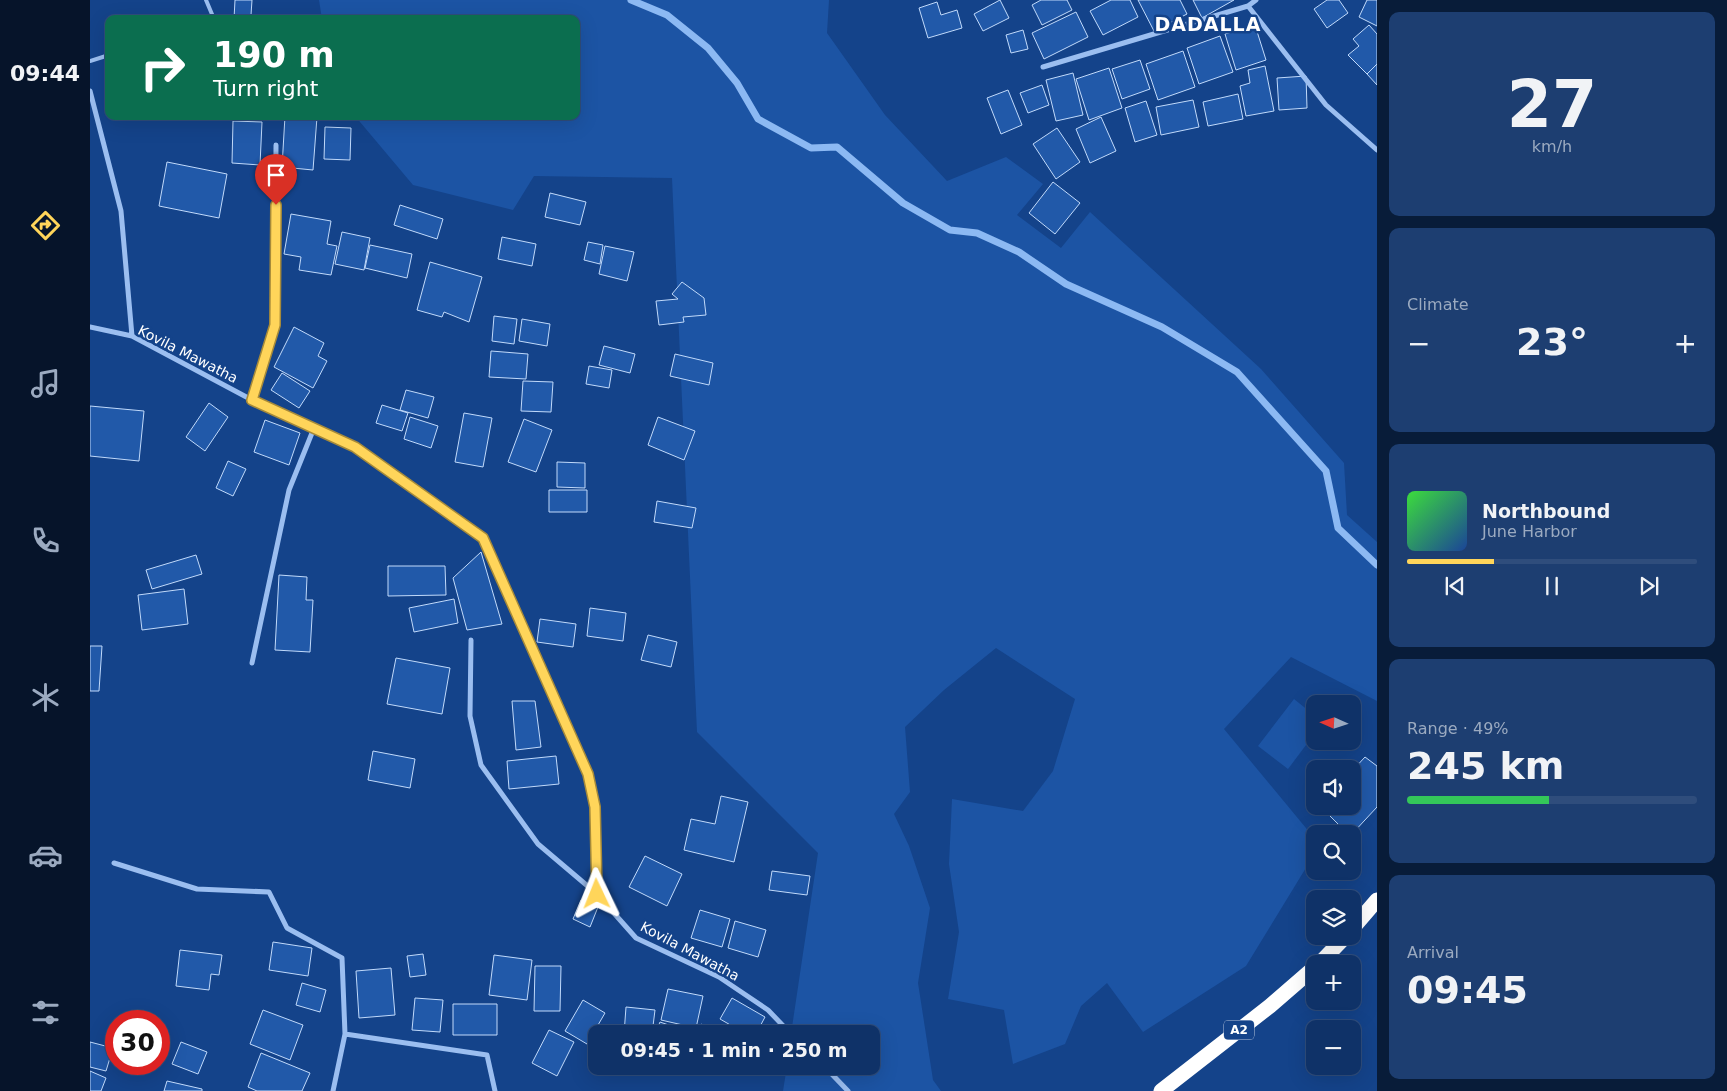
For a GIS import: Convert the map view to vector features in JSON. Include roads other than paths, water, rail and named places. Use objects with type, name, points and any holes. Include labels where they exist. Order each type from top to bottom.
[{"type":"highway","points":[[1361,919],[1377,900]]},
{"type":"highway","points":[[1328,955],[1337,945]]},
{"type":"highway","name":"A2","points":[[1161,1091],[1270,1006],[1306,975]]},
{"type":"street","points":[[1043,67],[1248,6],[1256,0]]},
{"type":"street","points":[[1248,6],[1326,105],[1377,150]]},
{"type":"street","points":[[90,91],[122,211],[132,336]]},
{"type":"street","points":[[252,400],[275,325],[276,145]]},
{"type":"street","name":"Kovila Mawatha","points":[[90,328],[132,336],[252,400],[355,447],[483,538],[588,774],[595,807],[597,894],[636,938],[719,977],[768,1010],[782,1025]]},
{"type":"street","points":[[252,663],[289,490],[314,428]]},
{"type":"street","points":[[471,640],[470,716],[481,765],[538,844],[597,894]]},
{"type":"street","points":[[114,863],[197,889],[269,892],[287,928],[342,958],[345,1034],[333,1091]]},
{"type":"street","points":[[345,1034],[487,1055],[495,1091]]},
{"type":"street","points":[[833,1075],[848,1091]]},
{"type":"lane","points":[[206,0],[212,15]]},
{"type":"lane","points":[[90,61],[105,56]]},
{"type":"waterway","points":[[631,0],[667,15],[708,48],[737,83],[758,119],[811,148],[837,147],[903,203],[950,230],[977,233],[1019,252],[1066,284],[1162,327],[1237,372],[1326,471],[1338,528],[1377,565]]},
{"type":"district","name":"DADALLA","points":[[1208,24]]}]
